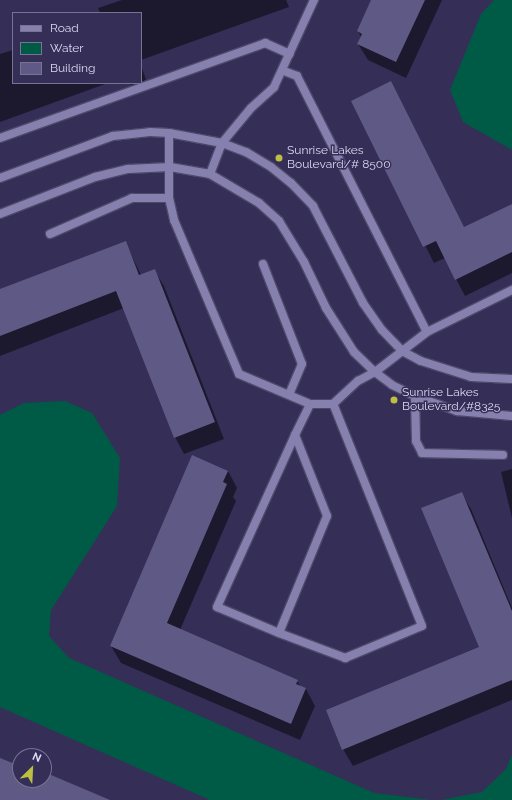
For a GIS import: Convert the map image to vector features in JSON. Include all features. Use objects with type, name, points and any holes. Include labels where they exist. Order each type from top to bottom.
[{"type":"street","points":[[210,174],[222,143],[251,108],[274,87],[284,71],[314,0]]},
{"type":"street","points":[[0,138],[265,43],[290,54]]},
{"type":"street","points":[[284,71],[297,76],[427,332]]},
{"type":"street","points":[[0,178],[113,136],[150,132],[185,134],[222,143],[246,152],[271,167],[291,183],[313,206],[363,303],[382,330],[402,351],[421,361],[471,377],[512,379]]},
{"type":"street","points":[[169,133],[169,198],[174,220],[239,374],[310,404],[334,404],[358,381],[375,372],[427,332],[512,290]]},
{"type":"street","points":[[0,214],[96,178],[128,169],[170,167],[210,174],[259,202],[279,221],[304,262],[326,308],[354,352],[375,372],[392,385],[415,396],[457,411],[512,416]]},
{"type":"street","points":[[50,234],[132,198],[169,198]]},
{"type":"street","points":[[263,264],[302,364],[289,394]]},
{"type":"street","points":[[415,396],[416,441],[422,453],[503,455]]},
{"type":"street","points":[[310,404],[217,607],[279,634],[345,658],[422,626],[334,404]]},
{"type":"street","points":[[279,634],[327,516],[295,435]]},
{"type":"water","points":[[494,0],[512,0],[512,150],[463,122],[450,90],[481,14]]},
{"type":"water","points":[[65,401],[92,413],[120,458],[117,506],[51,610],[49,636],[69,658],[374,793],[431,800],[210,800],[0,707],[0,415],[24,403]]},
{"type":"water","points":[[512,755],[512,800],[441,800],[482,792],[506,769]]},
{"type":"building","points":[[371,0],[425,0],[396,62],[357,44],[362,34],[357,31]]},
{"type":"building","points":[[391,81],[464,227],[512,204],[512,252],[455,280],[436,241],[423,247],[351,101]]},
{"type":"building","points":[[126,241],[139,275],[155,269],[215,422],[174,438],[116,291],[0,336],[0,289]]},
{"type":"building","points":[[192,455],[228,471],[223,482],[227,484],[167,623],[298,680],[296,684],[306,688],[291,724],[110,646]]},
{"type":"building","points":[[462,492],[512,611],[512,680],[342,750],[326,710],[479,647],[421,508]]},
{"type":"building","points":[[0,758],[12,763],[12,788],[52,788],[52,775],[110,800],[0,800]]},
{"type":"place","name":"Sunrise Lakes Boulevard/# 8500","points":[[279,158]]},
{"type":"place","name":"Sunrise Lakes Boulevard/#8325","points":[[394,400]]}]
